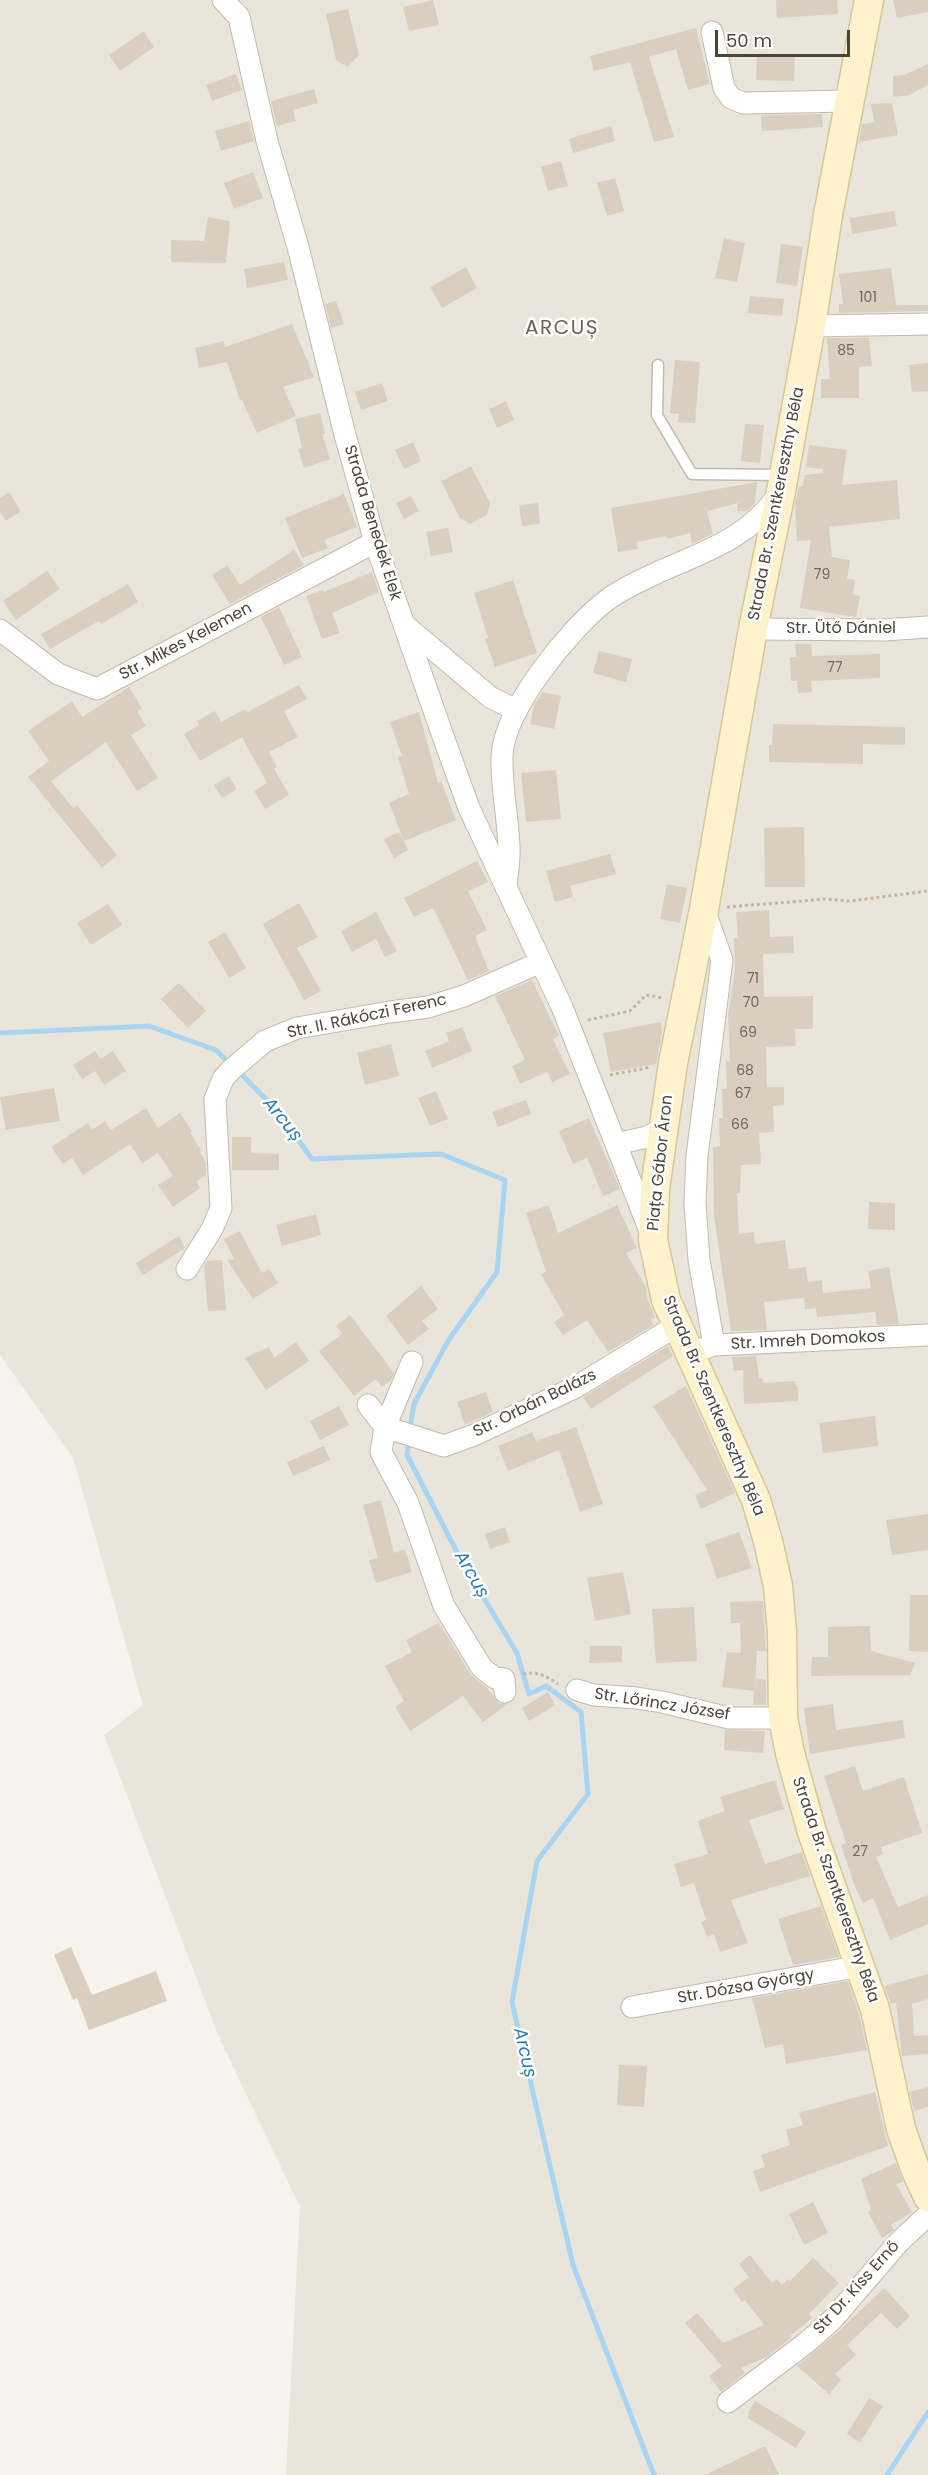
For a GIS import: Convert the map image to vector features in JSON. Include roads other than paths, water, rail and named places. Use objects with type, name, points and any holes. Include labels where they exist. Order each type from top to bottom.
[{"type":"street","name":"Strada Benedek Elek","points":[[223,0],[240,8],[267,141],[298,247],[345,435],[375,542],[469,808],[572,1031]]},
{"type":"street","name":"Strada Br. Szentkereszthy Béla","points":[[677,1003],[704,909],[753,629],[783,483],[828,215],[869,0]]},
{"type":"street","points":[[712,32],[724,88],[731,98],[743,103],[849,101]]},
{"type":"street","points":[[811,326],[928,324]]},
{"type":"street","points":[[506,892],[509,849],[502,755],[506,735],[516,710],[572,631],[606,600],[625,588],[737,537],[770,507],[783,483]]},
{"type":"street","name":"Str. Mikes Kelemen","points":[[0,630],[58,674],[97,689],[375,542]]},
{"type":"street","points":[[405,626],[490,698],[516,710]]},
{"type":"street","name":"Str. Ütő Dániel","points":[[753,629],[884,630],[928,627]]},
{"type":"street","points":[[702,1349],[695,1203],[697,1156],[722,960],[704,909]]},
{"type":"street","name":"Str. II. Rákóczi Ferenc","points":[[187,1269],[212,1229],[221,1208],[215,1099],[223,1079],[234,1067],[265,1041],[297,1028],[428,1007],[464,996],[541,962]]},
{"type":"street","name":"Piața Gábor Áron","points":[[653,1240],[655,1189],[673,1063],[677,1003]]},
{"type":"street","name":"Piața Gábor Áron","points":[[572,1031],[653,1240]]},
{"type":"street","points":[[616,1144],[647,1137],[663,1129]]},
{"type":"street","name":"Strada Br. Szentkereszthy Béla","points":[[653,1240],[666,1300],[676,1326],[702,1349],[756,1500],[768,1541],[778,1586],[781,1621],[783,1718],[797,1782],[812,1832],[875,2009],[901,2129],[928,2197]]},
{"type":"street","name":"Str. Orbán Balázs","points":[[385,1427],[444,1446],[474,1435],[576,1387],[676,1326]]},
{"type":"street","name":"Str. Imreh Domokos","points":[[702,1349],[928,1335]]},
{"type":"street","points":[[412,1362],[385,1427],[381,1452],[408,1503],[444,1606],[482,1668],[495,1678],[504,1679],[505,1692]]},
{"type":"street","points":[[368,1405],[385,1427]]},
{"type":"street","name":"Str. Lőrincz József","points":[[577,1690],[594,1695],[637,1698],[729,1718],[783,1718]]},
{"type":"street","name":"Str. Dózsa György","points":[[632,2007],[861,1966]]},
{"type":"street","name":"Str Dr. Kiss Ernő","points":[[728,2402],[832,2320],[898,2243],[928,2215]]},
{"type":"lane","points":[[657,365],[657,415],[692,474],[783,483]]},
{"type":"waterway","name":"Arcuș","points":[[0,1033],[149,1026],[216,1050],[231,1065]]},
{"type":"waterway","name":"Arcuș","points":[[238,1071],[275,1108],[312,1159],[441,1154],[505,1180],[497,1272],[448,1341],[414,1404],[410,1429]]},
{"type":"waterway","name":"Arcuș","points":[[409,1441],[407,1455],[461,1560],[517,1653],[529,1694],[546,1686],[581,1712],[588,1794],[537,1861],[512,2002],[573,2265],[654,2475]]},
{"type":"waterway","points":[[887,2475],[928,2412]]},
{"type":"district","name":"ARCUȘ","points":[[562,329]]}]
